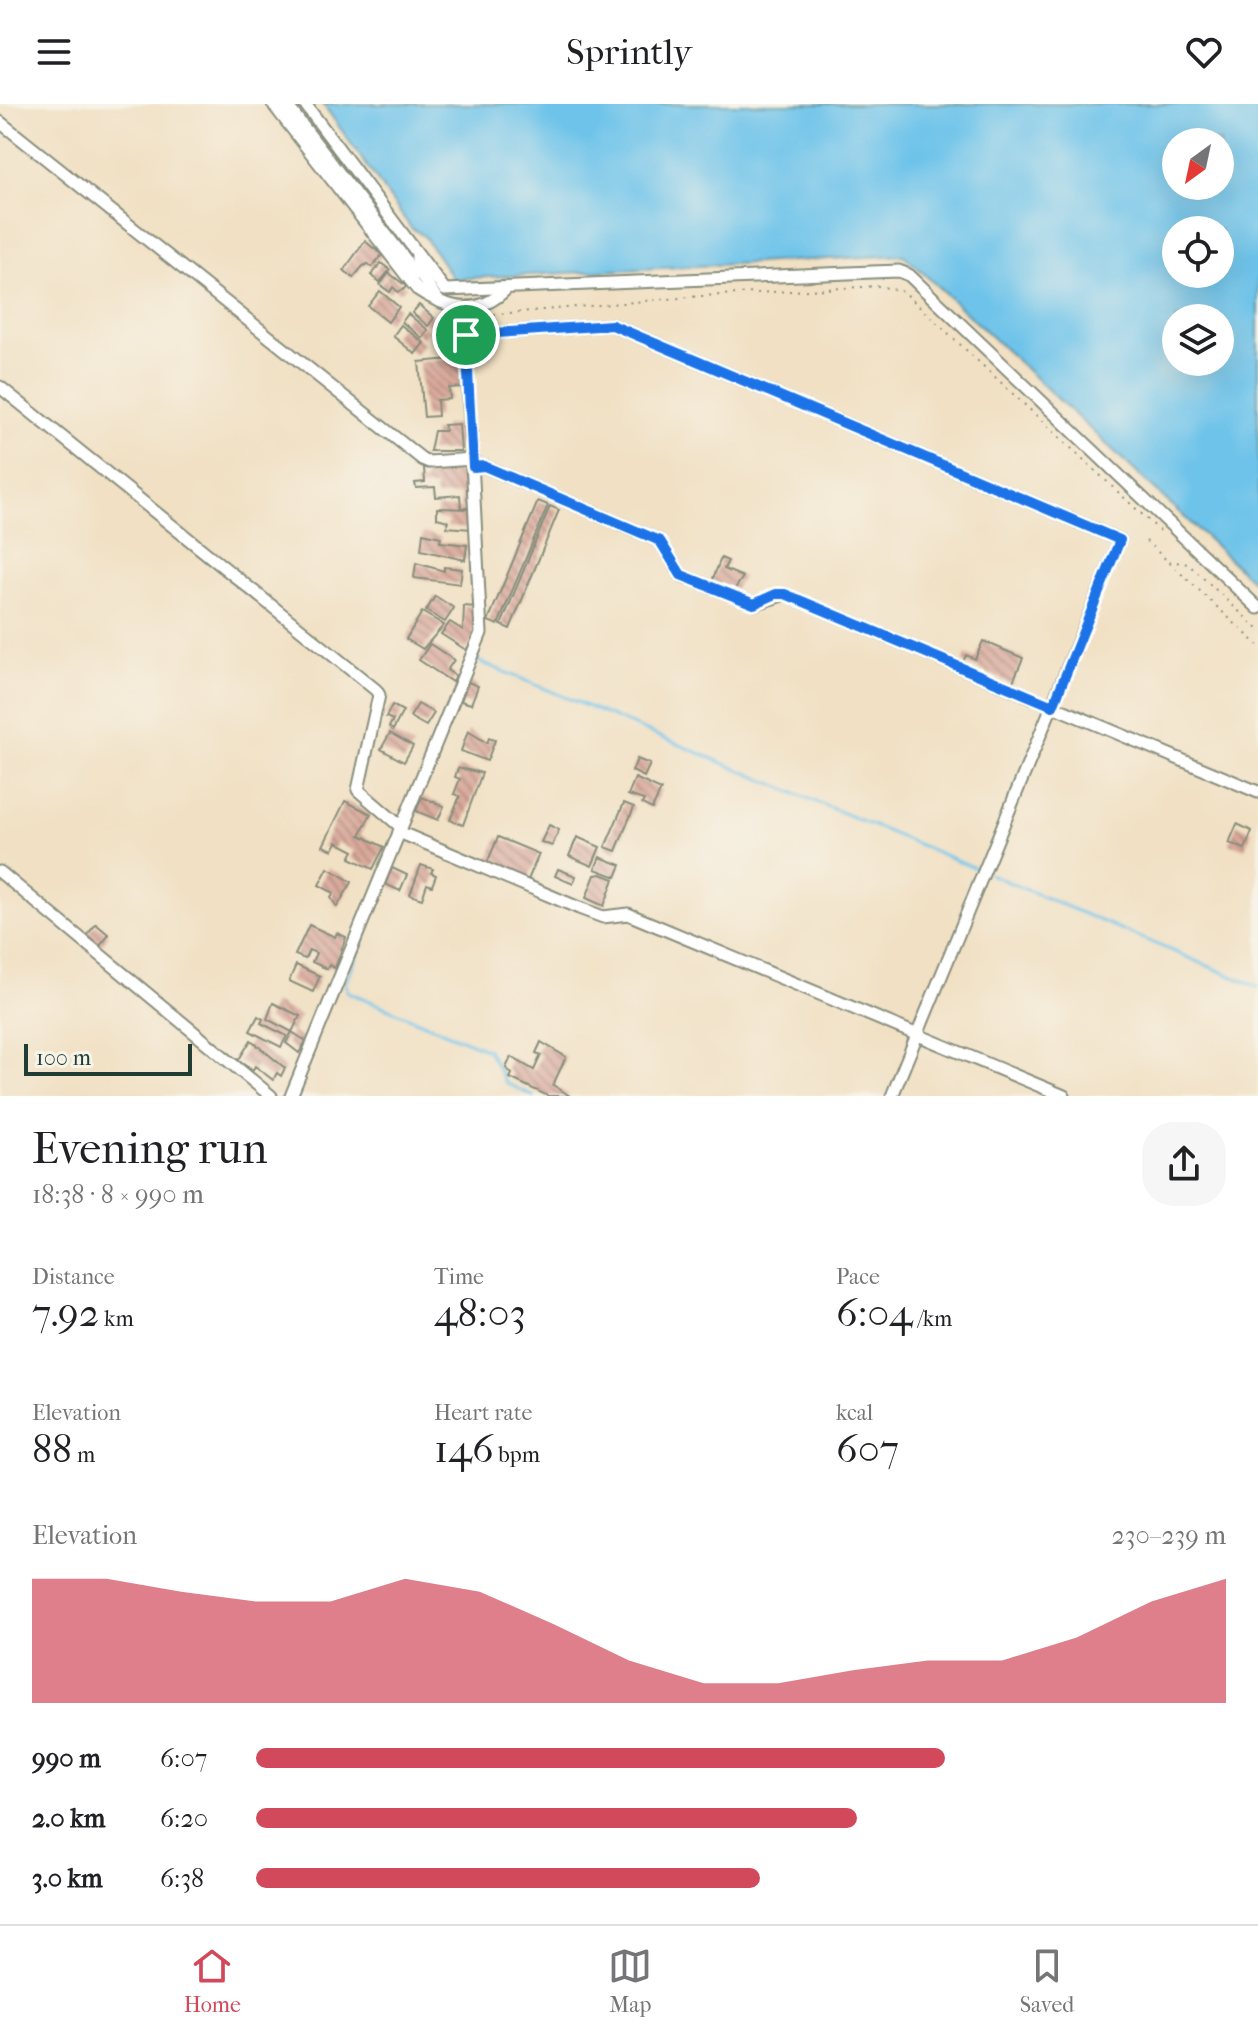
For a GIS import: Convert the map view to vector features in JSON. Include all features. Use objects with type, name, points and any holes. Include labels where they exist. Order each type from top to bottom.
[{"type":"street","points":[[273,104],[417,289],[465,321],[612,325],[1120,540],[892,1096]]},
{"type":"street","points":[[286,104],[405,259],[417,289]]},
{"type":"street","points":[[305,104],[445,290],[899,271],[909,275],[1258,608]]},
{"type":"street","points":[[0,122],[422,459],[484,466],[660,541],[681,575],[754,604],[776,594],[785,594],[1258,792]]},
{"type":"street","points":[[417,253],[417,269],[442,306]]},
{"type":"street","points":[[465,321],[507,288]]},
{"type":"street","points":[[291,1096],[481,633],[465,321]]},
{"type":"street","points":[[0,387],[376,690],[379,695],[358,790],[400,830],[603,917],[628,914],[1064,1096]]},
{"type":"street","points":[[0,872],[271,1096]]},
{"type":"path","points":[[477,314],[498,316],[702,296],[893,288],[913,298],[1138,514]]},
{"type":"path","points":[[1146,541],[1258,645]]},
{"type":"path","points":[[1167,561],[1188,564],[1258,629]]},
{"type":"water","points":[[323,104],[1258,104],[1258,586],[904,255],[453,279],[424,236],[411,228]]},
{"type":"building","points":[[365,241],[382,255],[372,267],[368,264],[363,266],[353,278],[344,270]]},
{"type":"building","points":[[381,263],[390,270],[380,282],[371,275]]},
{"type":"building","points":[[389,273],[406,286],[404,289],[398,292],[393,287],[390,292],[380,285]]},
{"type":"building","points":[[380,291],[399,307],[388,322],[368,306]]},
{"type":"building","points":[[419,305],[434,318],[428,326],[412,313]]},
{"type":"building","points":[[408,314],[428,330],[422,338],[402,322]]},
{"type":"building","points":[[401,325],[424,343],[415,354],[393,336]]},
{"type":"building","points":[[462,358],[462,387],[449,388],[450,399],[437,400],[438,416],[424,417],[419,362]]},
{"type":"building","points":[[459,424],[461,451],[430,451],[434,431],[445,431],[444,425]]},
{"type":"building","points":[[465,464],[470,508],[461,508],[460,495],[436,497],[435,487],[416,488],[415,483],[425,482],[424,467]]},
{"type":"building","points":[[538,501],[548,505],[498,625],[488,621]]},
{"type":"building","points":[[550,506],[559,510],[510,629],[501,625]]},
{"type":"building","points":[[437,508],[471,509],[471,529],[447,527],[448,521],[437,518]]},
{"type":"building","points":[[423,533],[441,537],[440,542],[467,545],[465,560],[421,550]]},
{"type":"building","points":[[721,558],[728,561],[724,569],[743,577],[734,590],[712,581]]},
{"type":"building","points":[[416,563],[444,571],[444,567],[462,569],[460,584],[414,578]]},
{"type":"building","points":[[435,596],[454,608],[445,622],[426,611]]},
{"type":"building","points":[[464,606],[476,607],[474,639],[466,650],[441,634],[450,622],[463,630]]},
{"type":"building","points":[[422,612],[444,625],[423,649],[406,639]]},
{"type":"building","points":[[983,641],[1023,658],[1012,684],[963,662],[966,655],[975,659]]},
{"type":"building","points":[[430,644],[454,660],[447,670],[456,676],[452,682],[419,660]]},
{"type":"building","points":[[468,682],[478,686],[471,704],[461,701]]},
{"type":"building","points":[[418,704],[434,713],[426,726],[410,717]]},
{"type":"building","points":[[392,705],[403,711],[393,730],[389,727],[393,720],[386,717]]},
{"type":"building","points":[[468,731],[487,743],[489,738],[495,740],[487,761],[461,751]]},
{"type":"building","points":[[390,733],[413,746],[404,762],[381,749]]},
{"type":"building","points":[[637,759],[650,764],[644,777],[632,771]]},
{"type":"building","points":[[458,768],[482,773],[463,825],[450,820],[460,796],[454,794],[460,779],[455,777]]},
{"type":"building","points":[[635,778],[661,790],[652,809],[642,804],[644,800],[628,795]]},
{"type":"building","points":[[422,797],[444,806],[438,820],[416,811]]},
{"type":"building","points":[[345,801],[371,814],[360,835],[384,847],[373,869],[350,858],[354,851],[337,842],[333,850],[323,846]]},
{"type":"building","points":[[624,803],[634,807],[616,851],[605,847]]},
{"type":"building","points":[[1237,824],[1252,831],[1245,849],[1229,843]]},
{"type":"building","points":[[549,825],[559,830],[552,846],[541,842]]},
{"type":"building","points":[[498,837],[539,854],[528,880],[487,863]]},
{"type":"building","points":[[577,837],[600,847],[592,866],[569,856]]},
{"type":"building","points":[[600,857],[621,865],[616,877],[595,869]]},
{"type":"building","points":[[421,865],[433,869],[431,873],[436,875],[432,886],[427,884],[422,899],[410,895]]},
{"type":"building","points":[[328,868],[352,882],[337,907],[331,898],[334,893],[319,885]]},
{"type":"building","points":[[392,868],[407,875],[400,891],[385,884]]},
{"type":"building","points":[[558,869],[576,876],[573,884],[555,876]]},
{"type":"building","points":[[595,875],[614,879],[604,906],[586,898]]},
{"type":"building","points":[[96,924],[109,935],[100,946],[87,935]]},
{"type":"building","points":[[309,925],[335,937],[337,933],[346,937],[335,968],[329,965],[327,969],[312,962],[316,953],[309,950],[305,959],[295,955]]},
{"type":"building","points":[[296,965],[320,976],[313,992],[289,981]]},
{"type":"building","points":[[273,1003],[300,1016],[292,1032],[267,1019]]},
{"type":"building","points":[[258,1016],[263,1019],[261,1023],[287,1036],[281,1047],[250,1031]]},
{"type":"building","points":[[292,1032],[306,1041],[299,1053],[286,1043]]},
{"type":"building","points":[[251,1040],[285,1068],[281,1076],[277,1073],[273,1080],[255,1066],[253,1070],[238,1061]]},
{"type":"building","points":[[541,1042],[566,1057],[553,1085],[570,1096],[548,1096],[510,1078],[512,1074],[506,1068],[511,1057],[534,1070],[541,1055],[536,1053]]},
{"type":"waterway","points":[[476,660],[982,871]]},
{"type":"waterway","points":[[989,874],[1258,987]]},
{"type":"waterway","points":[[364,940],[345,983],[348,992],[488,1050],[506,1083],[533,1096]]},
{"type":"route","points":[[612,325],[1120,540],[1053,706],[979,678],[785,594],[776,594],[754,604],[681,575],[675,570],[660,541],[484,466],[473,467],[466,335],[612,325]]}]
